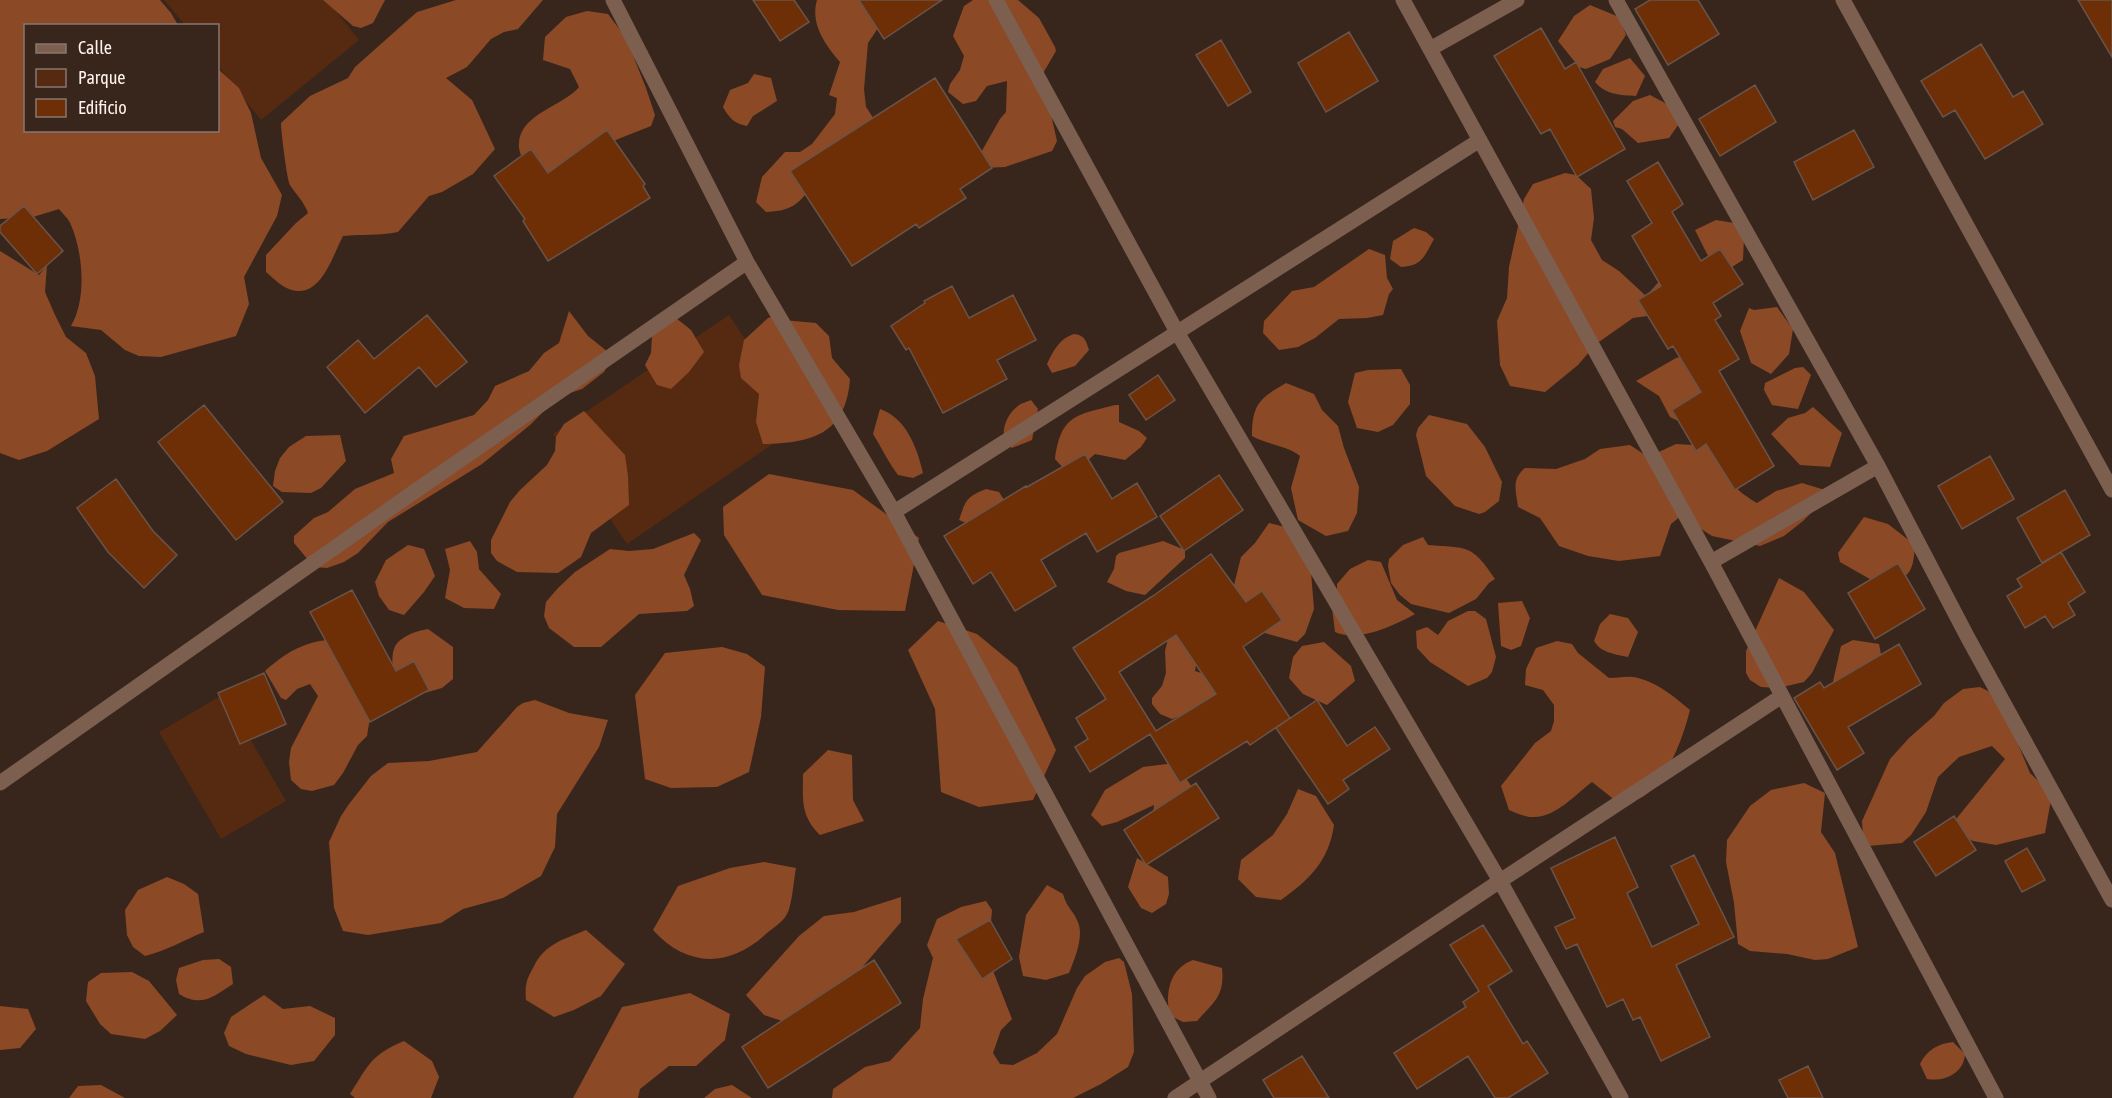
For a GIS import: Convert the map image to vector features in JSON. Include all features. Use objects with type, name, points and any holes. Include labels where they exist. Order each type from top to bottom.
[{"type":"street","points":[[613,0],[747,262],[894,513],[1209,1098]]},
{"type":"street","points":[[996,0],[1177,332],[1500,881],[1621,1098]]},
{"type":"street","points":[[1403,0],[1711,562],[1996,1098]]},
{"type":"street","points":[[1430,49],[1517,0]]},
{"type":"street","points":[[1616,0],[1878,466],[1968,638],[2112,900]]},
{"type":"street","points":[[1847,1],[2112,490]]},
{"type":"street","points":[[894,513],[1480,140]]},
{"type":"street","points":[[0,783],[421,487],[747,262]]},
{"type":"street","points":[[1711,562],[1878,466]]},
{"type":"street","points":[[1175,1098],[1782,696]]},
{"type":"green space","points":[[164,0],[327,0],[359,40],[261,120],[219,67],[219,24],[184,24]]},
{"type":"green space","points":[[729,315],[802,424],[627,544],[553,434]]},
{"type":"green space","points":[[224,694],[286,801],[221,839],[159,732]]},
{"type":"shaded area","points":[[0,0],[160,0],[177,24],[24,24],[24,132],[219,132],[219,70],[239,88],[251,113],[261,158],[282,195],[277,216],[244,277],[249,304],[236,336],[161,357],[139,356],[125,350],[101,330],[71,326],[79,303],[82,276],[75,236],[69,221],[59,209],[33,217],[0,219]]},
{"type":"shaded area","points":[[323,0],[385,0],[373,23],[361,28],[353,26]]},
{"type":"shaded area","points":[[456,0],[543,0],[518,29],[504,32],[491,39],[467,67],[446,78],[472,100],[495,149],[473,174],[442,192],[429,196],[398,232],[343,236],[324,275],[317,283],[309,289],[300,291],[283,286],[266,272],[266,255],[308,213],[290,185],[281,123],[310,96],[348,78],[355,67],[417,12]]},
{"type":"shaded area","points":[[817,0],[881,0],[880,25],[868,43],[864,89],[866,107],[884,134],[813,185],[793,206],[766,212],[756,202],[762,177],[785,152],[800,152],[812,144],[835,114],[837,98],[829,95],[840,62],[824,41],[817,25],[815,9]]},
{"type":"shaded area","points":[[973,0],[1018,0],[1039,18],[1055,47],[1056,51],[1042,75],[1057,141],[1052,151],[1005,167],[982,168],[975,163],[1006,112],[1007,81],[987,86],[976,101],[963,104],[948,92],[950,84],[960,70],[964,56],[953,36],[964,6]]},
{"type":"shaded area","points":[[1590,5],[1619,17],[1626,35],[1610,59],[1586,69],[1579,67],[1558,41],[1574,16]]},
{"type":"shaded area","points":[[587,11],[608,14],[626,38],[655,115],[651,126],[603,145],[589,164],[541,175],[528,170],[519,148],[520,136],[532,119],[572,94],[579,87],[570,69],[543,60],[545,37],[566,17]]},
{"type":"shaded area","points":[[1630,58],[1645,76],[1636,96],[1609,92],[1595,82],[1603,69]]},
{"type":"shaded area","points":[[754,74],[771,78],[777,101],[753,116],[747,126],[733,120],[723,107],[730,90],[748,83]]},
{"type":"shaded area","points":[[1650,95],[1665,103],[1681,121],[1669,138],[1638,143],[1622,129],[1615,127],[1613,121],[1633,101]]},
{"type":"shaded area","points":[[1565,173],[1576,175],[1591,189],[1594,218],[1591,240],[1602,260],[1619,271],[1646,296],[1664,276],[1662,314],[1633,318],[1596,344],[1578,365],[1545,392],[1510,386],[1500,365],[1497,321],[1507,298],[1509,267],[1524,199],[1533,184]]},
{"type":"shaded area","points":[[1716,220],[1734,223],[1744,237],[1743,260],[1718,276],[1695,230]]},
{"type":"shaded area","points":[[1414,228],[1426,232],[1434,239],[1422,259],[1414,265],[1401,267],[1390,259],[1393,241]]},
{"type":"shaded area","points":[[1369,249],[1385,255],[1387,278],[1393,289],[1389,294],[1383,315],[1339,319],[1315,338],[1298,347],[1279,350],[1263,333],[1264,321],[1292,291],[1314,287]]},
{"type":"shaded area","points":[[0,251],[39,275],[47,265],[45,292],[66,337],[86,353],[95,376],[99,419],[47,451],[19,460],[0,453]]},
{"type":"shaded area","points":[[1777,307],[1793,329],[1789,354],[1771,374],[1751,363],[1740,331],[1749,308],[1754,310]]},
{"type":"shaded area","points":[[569,311],[588,336],[613,356],[604,372],[582,389],[552,403],[530,425],[482,464],[388,522],[358,553],[344,562],[327,568],[314,567],[294,543],[294,536],[314,518],[328,512],[355,489],[394,473],[391,459],[404,436],[474,415],[488,400],[495,386],[529,371],[544,353],[559,343]]},
{"type":"shaded area","points":[[774,316],[783,320],[816,323],[829,336],[832,358],[850,379],[847,398],[841,413],[823,432],[811,438],[796,441],[763,444],[756,422],[759,394],[741,378],[739,365],[744,340],[768,318]]},
{"type":"shaded area","points":[[676,318],[691,330],[704,352],[689,372],[671,389],[657,385],[645,365],[651,353],[652,336]]},
{"type":"shaded area","points":[[1074,334],[1083,337],[1089,350],[1075,366],[1052,373],[1047,364],[1052,354],[1061,342]]},
{"type":"shaded area","points":[[1687,355],[1710,394],[1686,425],[1670,417],[1659,396],[1636,381],[1676,358]]},
{"type":"shaded area","points":[[1803,367],[1811,375],[1798,409],[1772,405],[1764,390],[1765,383],[1795,368]]},
{"type":"shaded area","points":[[1401,369],[1410,385],[1410,404],[1393,425],[1378,432],[1357,428],[1348,402],[1355,373],[1368,370]]},
{"type":"shaded area","points":[[1286,383],[1314,394],[1322,410],[1338,426],[1359,487],[1357,513],[1348,531],[1326,536],[1298,520],[1291,488],[1300,456],[1252,436],[1252,425],[1259,403]]},
{"type":"shaded area","points":[[1031,400],[1038,409],[1032,440],[1012,448],[1004,439],[1004,427],[1018,406]]},
{"type":"shaded area","points":[[1119,405],[1119,422],[1139,431],[1147,438],[1141,447],[1125,460],[1095,454],[1077,470],[1065,470],[1055,459],[1061,433],[1066,425],[1080,415]]},
{"type":"shaded area","points":[[1813,407],[1842,433],[1830,467],[1800,465],[1771,434],[1788,418],[1805,413]]},
{"type":"shaded area","points":[[880,409],[889,413],[903,426],[914,444],[923,473],[913,478],[898,475],[894,470],[873,434]]},
{"type":"shaded area","points":[[584,411],[625,455],[629,505],[591,533],[581,557],[558,573],[517,572],[497,561],[491,553],[491,540],[510,502],[547,465],[555,451],[556,437],[564,424]]},
{"type":"shaded area","points":[[1429,415],[1467,424],[1485,447],[1502,482],[1499,501],[1485,512],[1479,514],[1455,506],[1426,476],[1416,435],[1418,428]]},
{"type":"shaded area","points":[[340,435],[346,461],[321,488],[311,493],[282,492],[273,486],[280,458],[289,447],[306,436]]},
{"type":"shaded area","points":[[1676,444],[1712,446],[1734,485],[1757,503],[1776,491],[1802,483],[1825,490],[1813,511],[1803,521],[1784,536],[1760,546],[1712,536],[1681,516],[1671,524],[1660,556],[1619,561],[1588,556],[1559,546],[1540,518],[1518,507],[1516,481],[1525,468],[1556,469],[1585,459],[1600,449],[1630,445],[1648,457]]},
{"type":"shaded area","points":[[769,474],[853,490],[919,538],[905,611],[838,610],[762,595],[724,535],[723,507]]},
{"type":"shaded area","points":[[986,489],[999,492],[1006,503],[971,525],[959,520],[968,500],[974,494]]},
{"type":"shaded area","points":[[1864,517],[1888,524],[1915,545],[1911,568],[1904,577],[1882,586],[1840,562],[1838,553]]},
{"type":"shaded area","points":[[1269,523],[1293,529],[1309,547],[1314,609],[1305,634],[1297,642],[1250,629],[1231,597],[1241,557],[1255,543]]},
{"type":"shaded area","points":[[694,533],[701,540],[684,575],[694,606],[687,611],[639,614],[601,647],[574,647],[549,628],[544,616],[546,602],[575,572],[610,549],[629,551],[653,549]]},
{"type":"shaded area","points":[[1423,537],[1428,545],[1468,550],[1480,559],[1495,579],[1476,599],[1449,613],[1411,604],[1391,583],[1389,559],[1403,545]]},
{"type":"shaded area","points":[[470,541],[477,552],[479,569],[501,594],[494,609],[464,608],[445,598],[450,570],[445,549]]},
{"type":"shaded area","points":[[1163,541],[1185,550],[1185,558],[1145,595],[1126,591],[1107,582],[1119,553]]},
{"type":"shaded area","points":[[408,545],[424,549],[435,576],[404,615],[389,610],[379,596],[375,582],[386,560]]},
{"type":"shaded area","points":[[1368,560],[1381,562],[1397,600],[1415,614],[1365,634],[1344,635],[1335,632],[1332,608],[1337,584],[1350,569]]},
{"type":"shaded area","points":[[1779,578],[1804,592],[1834,630],[1812,673],[1804,682],[1778,688],[1761,687],[1750,680],[1746,673],[1746,651]]},
{"type":"shaded area","points":[[1522,601],[1530,618],[1521,646],[1511,650],[1501,646],[1498,603]]},
{"type":"shaded area","points":[[1468,611],[1475,611],[1486,619],[1496,657],[1492,672],[1487,678],[1468,686],[1430,662],[1417,648],[1416,631],[1427,627],[1438,635],[1448,621]]},
{"type":"shaded area","points":[[1610,614],[1628,618],[1638,632],[1628,657],[1604,651],[1594,641],[1600,624]]},
{"type":"shaded area","points":[[938,621],[977,634],[1017,667],[1056,750],[1033,800],[979,807],[941,792],[935,709],[908,650]]},
{"type":"shaded area","points":[[1171,627],[1200,643],[1195,671],[1217,678],[1229,690],[1203,707],[1172,719],[1160,714],[1152,704],[1152,698],[1162,686],[1166,673],[1165,651]]},
{"type":"shaded area","points":[[428,629],[453,647],[453,679],[442,688],[421,694],[393,680],[393,656],[399,641],[413,633]]},
{"type":"shaded area","points":[[336,639],[371,711],[367,736],[358,745],[334,785],[312,791],[301,789],[291,780],[289,762],[291,748],[318,696],[310,684],[297,689],[286,700],[281,698],[265,671],[298,648],[315,642]]},
{"type":"shaded area","points":[[1853,640],[1879,644],[1885,675],[1830,695],[1841,646]]},
{"type":"shaded area","points":[[1557,641],[1572,644],[1578,653],[1609,678],[1633,677],[1649,682],[1670,694],[1690,710],[1679,745],[1667,769],[1653,789],[1641,798],[1616,801],[1592,782],[1556,810],[1540,817],[1529,817],[1509,810],[1501,786],[1535,743],[1551,731],[1554,721],[1554,705],[1543,690],[1525,685],[1526,669],[1536,648]]},
{"type":"shaded area","points":[[1324,642],[1351,666],[1355,681],[1327,705],[1303,694],[1289,678],[1293,657],[1302,646]]},
{"type":"shaded area","points":[[722,647],[747,654],[765,667],[761,717],[749,772],[717,787],[671,788],[645,779],[635,695],[665,653]]},
{"type":"shaded area","points":[[1980,687],[1998,696],[2030,773],[2052,794],[2045,833],[1996,845],[1973,841],[1948,829],[2005,759],[1992,746],[1959,757],[1938,777],[1926,812],[1911,835],[1902,843],[1868,846],[1863,836],[1862,821],[1890,759],[1934,716],[1944,703],[1963,689]]},
{"type":"shaded area","points":[[535,700],[569,713],[608,720],[599,747],[557,814],[555,847],[541,876],[503,898],[463,909],[441,923],[368,935],[343,931],[334,908],[329,842],[341,816],[371,776],[388,763],[429,761],[477,752],[517,707]]},
{"type":"shaded area","points":[[828,750],[852,755],[853,800],[864,821],[820,835],[809,821],[804,807],[803,774]]},
{"type":"shaded area","points":[[1175,763],[1197,794],[1153,816],[1154,805],[1117,822],[1102,826],[1091,815],[1105,790],[1143,767]]},
{"type":"shaded area","points":[[1804,783],[1825,793],[1821,832],[1835,853],[1858,947],[1828,959],[1815,960],[1787,954],[1750,951],[1738,944],[1734,903],[1726,862],[1727,840],[1750,806],[1771,790]]},
{"type":"shaded area","points":[[1298,789],[1316,796],[1334,825],[1328,849],[1309,877],[1281,900],[1256,897],[1238,879],[1241,860],[1273,835],[1287,814]]},
{"type":"shaded area","points":[[1137,858],[1168,877],[1169,894],[1166,904],[1152,913],[1141,908],[1128,887]]},
{"type":"shaded area","points":[[764,862],[796,868],[786,917],[753,944],[738,953],[724,957],[709,959],[694,957],[666,942],[653,930],[678,886],[730,868]]},
{"type":"shaded area","points":[[167,877],[184,884],[198,894],[204,932],[145,956],[133,947],[127,935],[125,910],[138,890]]},
{"type":"shaded area","points":[[1047,885],[1063,894],[1077,920],[1080,932],[1078,947],[1069,973],[1046,980],[1023,976],[1019,957],[1026,915]]},
{"type":"shaded area","points":[[901,897],[901,922],[859,971],[800,1027],[764,1015],[746,995],[799,936],[824,916],[854,912]]},
{"type":"shaded area","points":[[986,901],[992,910],[988,958],[1012,1019],[1001,1030],[993,1053],[1000,1064],[1013,1065],[1037,1053],[1057,1034],[1077,988],[1085,976],[1105,962],[1119,958],[1124,962],[1132,994],[1134,1052],[1128,1067],[1073,1098],[832,1098],[833,1089],[865,1067],[890,1061],[920,1028],[923,999],[933,958],[927,945],[937,919],[961,907]]},
{"type":"shaded area","points":[[586,930],[625,964],[601,996],[554,1017],[526,1000],[527,980],[543,953],[562,940]]},
{"type":"shaded area","points":[[219,959],[231,967],[233,984],[208,999],[194,1000],[179,994],[176,980],[179,968],[203,960]]},
{"type":"shaded area","points":[[1193,960],[1222,968],[1222,985],[1217,998],[1197,1021],[1183,1022],[1169,1015],[1169,990],[1174,975],[1185,964]]},
{"type":"shaded area","points":[[132,972],[149,981],[177,1015],[160,1031],[145,1039],[111,1034],[100,1024],[86,1001],[88,982],[101,973]]},
{"type":"shaded area","points":[[690,993],[730,1014],[725,1040],[696,1066],[669,1066],[640,1089],[638,1098],[573,1098],[622,1007]]},
{"type":"shaded area","points":[[264,995],[283,1009],[310,1006],[335,1018],[335,1035],[314,1061],[291,1065],[246,1054],[229,1046],[224,1033],[231,1017]]},
{"type":"shaded area","points":[[0,1006],[28,1009],[36,1029],[20,1048],[0,1050]]},
{"type":"shaded area","points":[[404,1041],[432,1061],[439,1077],[431,1098],[355,1098],[350,1094],[377,1056]]},
{"type":"shaded area","points":[[1953,1042],[1965,1054],[1961,1066],[1947,1077],[1927,1079],[1920,1064],[1923,1059],[1933,1049]]},
{"type":"shaded area","points":[[101,1085],[125,1098],[69,1098],[78,1086]]},
{"type":"shaded area","points":[[732,1085],[752,1098],[704,1098],[715,1089]]},
{"type":"building","points":[[753,0],[794,0],[809,22],[780,41]]},
{"type":"building","points":[[859,0],[942,0],[884,39]]},
{"type":"building","points":[[1650,0],[1698,0],[1719,34],[1668,65],[1635,9]]},
{"type":"building","points":[[2078,0],[2112,0],[2112,57]]},
{"type":"building","points":[[1541,28],[1565,69],[1576,62],[1625,149],[1577,177],[1550,129],[1541,134],[1494,56]]},
{"type":"building","points":[[1349,32],[1378,81],[1326,112],[1298,63]]},
{"type":"building","points":[[1221,40],[1251,92],[1228,106],[1196,55]]},
{"type":"building","points":[[1981,44],[2013,97],[2023,91],[2043,124],[1985,159],[1955,110],[1943,117],[1921,81]]},
{"type":"building","points":[[935,78],[992,168],[960,189],[966,198],[919,228],[916,224],[852,266],[790,171]]},
{"type":"building","points":[[1755,85],[1776,122],[1720,156],[1699,119]]},
{"type":"building","points":[[607,130],[645,184],[643,186],[650,198],[548,261],[523,221],[525,219],[494,176],[531,149],[548,173]]},
{"type":"building","points":[[1854,130],[1874,167],[1813,200],[1794,162]]},
{"type":"building","points":[[1658,162],[1683,204],[1672,212],[1701,261],[1720,249],[1743,284],[1713,303],[1721,316],[1715,320],[1739,359],[1719,371],[1774,466],[1735,490],[1706,444],[1696,451],[1672,410],[1701,392],[1673,346],[1668,349],[1638,300],[1661,286],[1632,236],[1652,223],[1627,181]]},
{"type":"building","points":[[24,206],[63,251],[37,274],[0,232],[0,226]]},
{"type":"building","points":[[952,286],[969,318],[1013,295],[1036,340],[997,360],[1007,379],[943,413],[909,348],[906,350],[891,326],[925,303],[924,301]]},
{"type":"building","points":[[427,315],[467,362],[436,387],[419,367],[365,413],[327,367],[358,340],[374,359]]},
{"type":"building","points":[[1158,375],[1175,400],[1146,420],[1129,395]]},
{"type":"building","points":[[204,405],[283,502],[236,540],[158,442]]},
{"type":"building","points":[[1085,454],[1112,499],[1137,483],[1157,517],[1097,552],[1086,533],[1041,560],[1056,586],[1015,611],[991,572],[973,584],[944,536],[1026,486]]},
{"type":"building","points":[[1990,456],[2014,499],[1962,529],[1938,486]]},
{"type":"building","points":[[1219,475],[1243,510],[1184,551],[1160,516]]},
{"type":"building","points":[[116,479],[153,531],[177,555],[144,588],[108,552],[77,508]]},
{"type":"building","points":[[2065,490],[2090,535],[2042,563],[2017,518]]},
{"type":"building","points":[[2061,552],[2085,592],[2068,603],[2075,615],[2053,628],[2045,616],[2025,628],[2007,596],[2022,587],[2017,579]]},
{"type":"building","points":[[1211,554],[1246,602],[1262,591],[1282,620],[1243,647],[1290,718],[1250,745],[1247,741],[1180,783],[1150,734],[1090,772],[1075,747],[1088,739],[1076,718],[1106,699],[1073,648],[1153,596]],"holes":[[[1176,635],[1216,694],[1156,731],[1119,672]]]},
{"type":"building","points":[[1898,563],[1925,609],[1875,639],[1848,593]]},
{"type":"building","points":[[352,590],[396,671],[414,661],[429,690],[370,722],[310,612]]},
{"type":"building","points":[[1899,644],[1921,684],[1848,727],[1864,753],[1837,770],[1794,698],[1820,682],[1824,688]]},
{"type":"building","points":[[264,673],[286,724],[240,744],[218,693]]},
{"type":"building","points":[[1317,700],[1347,746],[1375,727],[1390,749],[1343,780],[1349,789],[1328,804],[1276,728]]},
{"type":"building","points":[[1196,783],[1219,818],[1146,865],[1124,830]]},
{"type":"building","points":[[1954,816],[1976,850],[1936,876],[1914,842]]},
{"type":"building","points":[[1615,837],[1638,887],[1627,893],[1652,947],[1699,924],[1671,866],[1694,855],[1734,937],[1676,965],[1710,1037],[1661,1061],[1640,1017],[1633,1020],[1623,999],[1607,1007],[1577,944],[1566,949],[1555,927],[1575,918],[1551,868]]},
{"type":"building","points":[[2027,848],[2045,880],[2022,892],[2005,861]]},
{"type":"building","points":[[990,920],[1012,959],[982,979],[956,939]]},
{"type":"building","points":[[1483,925],[1512,971],[1488,986],[1523,1044],[1527,1041],[1548,1073],[1508,1098],[1495,1098],[1468,1056],[1417,1089],[1394,1053],[1466,1007],[1463,1002],[1479,991],[1450,945]]},
{"type":"building","points":[[874,960],[901,1003],[768,1088],[742,1047]]},
{"type":"building","points":[[1302,1056],[1329,1098],[1274,1098],[1263,1080]]},
{"type":"building","points":[[1808,1066],[1823,1098],[1788,1098],[1779,1080]]}]
